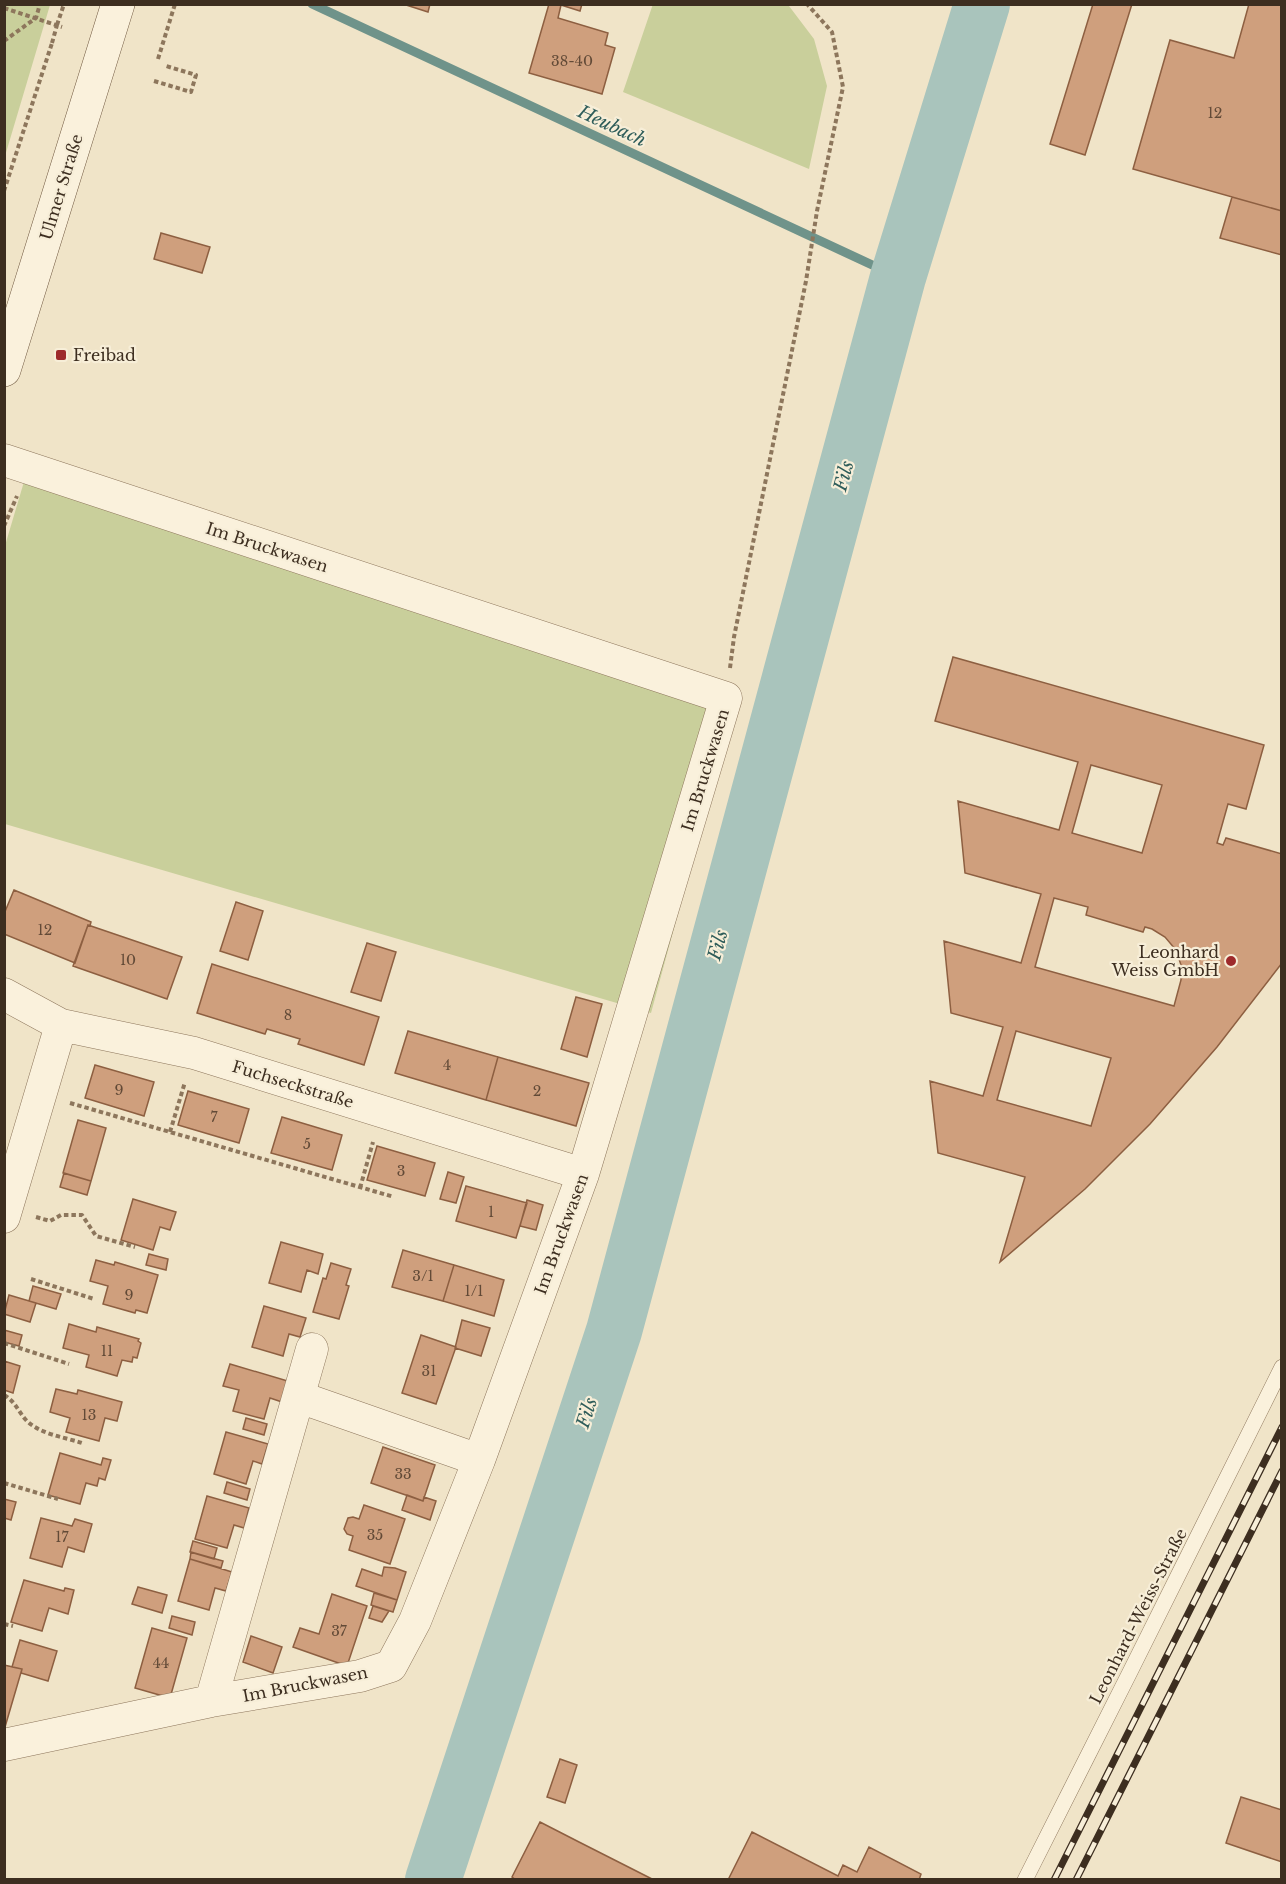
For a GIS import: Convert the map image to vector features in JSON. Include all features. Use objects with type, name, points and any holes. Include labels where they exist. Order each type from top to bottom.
[{"type":"main road","name":"Ulmer Straße","points":[[4,370],[118,4]]},
{"type":"street","name":"Im Bruckwasen","points":[[4,460],[726,698],[583,1174],[479,1460],[415,1621],[391,1666],[360,1676],[211,1701],[4,1745]]},
{"type":"street","name":"Fuchseckstraße","points":[[4,994],[61,1025],[194,1053],[583,1174]]},
{"type":"street","points":[[6,1212],[61,1025]]},
{"type":"street","points":[[211,1701],[312,1349]]},
{"type":"street","points":[[298,1397],[479,1460]]},
{"type":"lane","name":"Leonhard-Weiss-Straße","points":[[1024,1880],[1136,1662],[1281,1367]]},
{"type":"path","points":[[4,41],[36,18],[40,4]]},
{"type":"path","points":[[4,191],[52,43],[60,26],[64,4]]},
{"type":"path","points":[[159,59],[175,4]]},
{"type":"path","points":[[726,698],[734,637],[843,87],[832,32],[807,4]]},
{"type":"path","points":[[4,8],[60,26]]},
{"type":"path","points":[[154,81],[191,92],[196,75],[166,66]]},
{"type":"path","points":[[170,1132],[194,1053]]},
{"type":"path","points":[[41,1095],[393,1197]]},
{"type":"path","points":[[360,1188],[382,1112]]},
{"type":"path","points":[[6,1212],[50,1221],[61,1215],[82,1215],[96,1236],[135,1247]]},
{"type":"path","points":[[31,1279],[94,1299]]},
{"type":"path","points":[[4,1343],[69,1364]]},
{"type":"path","points":[[4,1395],[11,1399],[26,1421],[34,1426],[82,1443]]},
{"type":"path","points":[[4,1483],[58,1499]]},
{"type":"path","points":[[4,1624],[13,1626]]},
{"type":"green space","points":[[653,4],[785,4],[789,6],[814,39],[827,86],[809,169],[623,92]]},
{"type":"green space","points":[[4,5],[50,5],[5,156]]},
{"type":"green space","points":[[26,475],[734,707],[651,1013],[5,824],[4,549]]},
{"type":"building","points":[[403,4],[430,4],[428,12]]},
{"type":"building","points":[[549,4],[582,4],[580,11],[561,5],[558,18],[608,33],[605,45],[615,48],[602,94],[529,73]]},
{"type":"building","points":[[1093,4],[1132,4],[1085,155],[1050,144]]},
{"type":"building","points":[[1249,4],[1282,4],[1282,211],[1133,169],[1170,40],[1234,58]]},
{"type":"building","points":[[1232,197],[1282,211],[1282,255],[1220,238]]},
{"type":"building","points":[[161,233],[210,247],[202,273],[154,259]]},
{"type":"building","name":"Leonhard Weiss GmbH","points":[[953,657],[1264,745],[1246,809],[1228,804],[1217,843],[1223,845],[1226,838],[1282,854],[1282,963],[1217,1047],[1150,1124],[1085,1189],[1000,1262],[1025,1177],[938,1153],[930,1081],[983,1096],[1003,1027],[951,1013],[944,941],[1021,963],[1041,894],[965,873],[958,801],[1059,830],[1078,762],[935,721]],"holes":[[[1091,765],[1162,785],[1142,853],[1072,833]],[[1054,898],[1088,907],[1086,915],[1143,932],[1145,927],[1165,937],[1176,950],[1181,965],[1181,980],[1174,1006],[1035,967]],[[1016,1031],[1111,1058],[1091,1126],[997,1100]]]},
{"type":"building","points":[[14,890],[91,922],[75,963],[4,934],[4,914]]},
{"type":"building","points":[[236,902],[263,911],[248,960],[220,951]]},
{"type":"building","points":[[88,925],[182,957],[167,999],[73,966]]},
{"type":"building","points":[[367,943],[396,952],[381,1001],[351,992]]},
{"type":"building","points":[[212,964],[379,1017],[364,1065],[298,1044],[300,1039],[267,1029],[265,1034],[197,1013]]},
{"type":"building","points":[[576,997],[602,1004],[587,1057],[561,1049]]},
{"type":"building","points":[[408,1031],[498,1057],[486,1100],[395,1073]]},
{"type":"building","points":[[498,1057],[589,1083],[576,1126],[486,1100]]},
{"type":"building","points":[[95,1065],[154,1082],[144,1116],[85,1098]]},
{"type":"building","points":[[188,1091],[249,1109],[239,1143],[178,1125]]},
{"type":"building","points":[[282,1117],[342,1135],[332,1170],[271,1153]]},
{"type":"building","points":[[78,1120],[106,1128],[91,1181],[63,1173]]},
{"type":"building","points":[[377,1146],[435,1163],[425,1196],[367,1180]]},
{"type":"building","points":[[448,1172],[464,1177],[456,1203],[440,1199]]},
{"type":"building","points":[[64,1173],[91,1181],[87,1195],[60,1187]]},
{"type":"building","points":[[466,1186],[527,1203],[516,1238],[456,1221]]},
{"type":"building","points":[[133,1199],[176,1212],[170,1230],[160,1227],[153,1250],[121,1240]]},
{"type":"building","points":[[527,1200],[543,1205],[536,1230],[520,1226]]},
{"type":"building","points":[[281,1242],[323,1254],[318,1274],[307,1270],[301,1292],[269,1283]]},
{"type":"building","points":[[403,1250],[454,1265],[443,1301],[392,1287]]},
{"type":"building","points":[[149,1254],[168,1259],[166,1270],[146,1265]]},
{"type":"building","points":[[96,1260],[114,1265],[115,1262],[158,1275],[147,1313],[136,1310],[135,1313],[103,1304],[108,1286],[90,1281]]},
{"type":"building","points":[[331,1263],[351,1269],[346,1285],[349,1286],[339,1319],[313,1312],[323,1278],[326,1279]]},
{"type":"building","points":[[454,1265],[504,1280],[494,1316],[443,1301]]},
{"type":"building","points":[[33,1286],[61,1294],[56,1309],[29,1301]]},
{"type":"building","points":[[9,1295],[36,1303],[30,1322],[4,1314]]},
{"type":"building","points":[[264,1306],[306,1318],[300,1337],[289,1334],[283,1356],[252,1347]]},
{"type":"building","points":[[462,1320],[490,1328],[481,1356],[455,1348]]},
{"type":"building","points":[[69,1324],[96,1332],[97,1327],[139,1339],[141,1343],[137,1358],[133,1357],[132,1362],[122,1360],[117,1376],[86,1367],[89,1355],[63,1348]]},
{"type":"building","points":[[4,1330],[22,1335],[19,1346],[4,1342]]},
{"type":"building","points":[[421,1335],[456,1347],[436,1404],[402,1393]]},
{"type":"building","points":[[4,1361],[20,1366],[13,1393],[4,1390]]},
{"type":"building","points":[[230,1364],[291,1382],[285,1403],[270,1398],[264,1419],[233,1411],[239,1390],[223,1386]]},
{"type":"building","points":[[56,1389],[77,1394],[78,1390],[122,1402],[117,1421],[105,1418],[99,1441],[66,1432],[70,1418],[50,1412]]},
{"type":"building","points":[[246,1418],[267,1424],[264,1435],[243,1429]]},
{"type":"building","points":[[226,1432],[268,1444],[262,1464],[253,1461],[246,1484],[214,1474]]},
{"type":"building","points":[[383,1447],[435,1465],[423,1501],[371,1483]]},
{"type":"building","points":[[60,1453],[101,1465],[103,1458],[111,1460],[105,1480],[99,1478],[97,1486],[86,1483],[80,1504],[48,1495]]},
{"type":"building","points":[[227,1482],[250,1489],[247,1500],[224,1493]]},
{"type":"building","points":[[407,1495],[423,1501],[424,1497],[436,1501],[430,1520],[402,1510]]},
{"type":"building","points":[[207,1496],[249,1508],[244,1528],[234,1525],[227,1548],[195,1539]]},
{"type":"building","points":[[4,1499],[16,1502],[11,1520],[4,1518]]},
{"type":"building","points":[[364,1505],[405,1519],[390,1564],[349,1550],[353,1536],[347,1534],[344,1529],[348,1518],[359,1519]]},
{"type":"building","points":[[41,1518],[72,1526],[75,1519],[92,1524],[84,1552],[68,1547],[62,1567],[30,1558]]},
{"type":"building","points":[[193,1541],[217,1548],[214,1559],[190,1552]]},
{"type":"building","points":[[191,1552],[223,1561],[221,1568],[190,1559]]},
{"type":"building","points":[[190,1559],[232,1572],[226,1591],[215,1588],[209,1610],[178,1601]]},
{"type":"building","points":[[384,1567],[406,1572],[397,1600],[356,1586],[362,1569],[382,1576]]},
{"type":"building","points":[[24,1580],[64,1591],[65,1588],[74,1590],[68,1614],[49,1608],[42,1631],[11,1622]]},
{"type":"building","points":[[138,1587],[167,1595],[162,1613],[132,1604]]},
{"type":"building","points":[[374,1593],[397,1600],[393,1612],[371,1605]]},
{"type":"building","points":[[332,1594],[367,1606],[347,1666],[293,1647],[300,1628],[319,1634]]},
{"type":"building","points":[[373,1606],[389,1611],[382,1622],[369,1618]]},
{"type":"building","points":[[172,1616],[195,1622],[192,1635],[169,1628]]},
{"type":"building","points":[[152,1628],[187,1638],[170,1698],[135,1688]]},
{"type":"building","points":[[251,1636],[282,1647],[273,1673],[243,1662]]},
{"type":"building","points":[[20,1640],[57,1651],[48,1681],[21,1673],[22,1669],[12,1667]]},
{"type":"building","points":[[4,1665],[22,1669],[5,1727],[4,1726]]},
{"type":"building","points":[[560,1759],[577,1765],[565,1803],[547,1797]]},
{"type":"building","points":[[1241,1797],[1282,1810],[1282,1862],[1226,1843]]},
{"type":"building","points":[[540,1822],[654,1880],[516,1880],[512,1877]]},
{"type":"building","points":[[752,1832],[838,1876],[843,1865],[857,1872],[869,1847],[921,1874],[919,1880],[728,1880]]},
{"type":"waterway","name":"Heubach","points":[[312,4],[898,277]]},
{"type":"waterway","name":"Fils","points":[[433,1880],[614,1331],[898,277],[982,4]]},
{"type":"railway","points":[[1054,1880],[1282,1427]]},
{"type":"railway","points":[[1076,1880],[1282,1471]]},
{"type":"place","name":"Freibad","points":[[61,355]]},
{"type":"place","name":"Leonhard Weiss GmbH","points":[[1231,961]]}]
